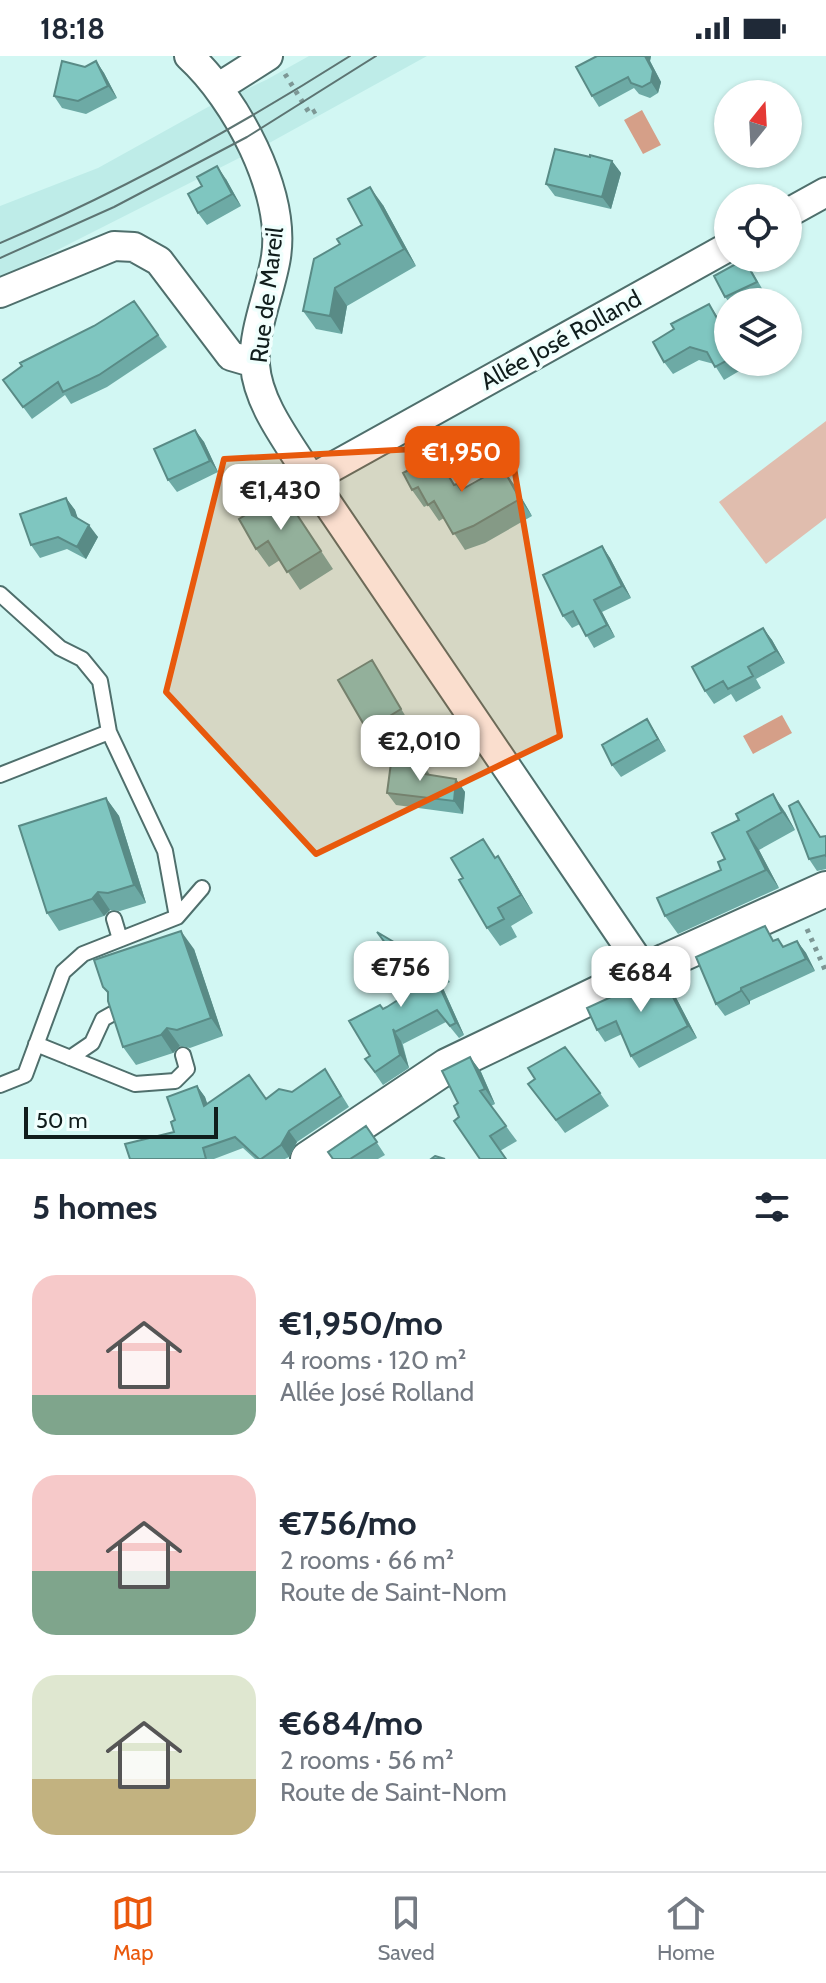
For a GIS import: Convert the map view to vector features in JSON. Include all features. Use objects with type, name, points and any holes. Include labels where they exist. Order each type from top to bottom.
[{"type":"street","name":"Rue de Mareil","points":[[189,56],[219,87],[272,189],[279,223],[276,256],[255,363],[261,395],[311,479],[645,971]]},
{"type":"street","points":[[219,87],[274,60]]},
{"type":"street","points":[[802,205],[826,192]]},
{"type":"street","points":[[0,293],[114,246],[134,247],[159,261],[231,356],[255,363]]},
{"type":"street","name":"Allée José Rolland","points":[[311,479],[714,255]]},
{"type":"street","points":[[308,1159],[447,1066],[811,895]]},
{"type":"lane","points":[[0,594],[60,648],[82,659],[100,681],[109,732],[165,851],[177,917]]},
{"type":"lane","points":[[0,775],[109,732]]},
{"type":"lane","points":[[0,1085],[25,1075],[63,972],[83,954],[177,917],[202,888]]},
{"type":"lane","points":[[114,919],[120,939]]},
{"type":"lane","points":[[70,1058],[92,1043],[103,1019],[112,1014]]},
{"type":"lane","points":[[36,1044],[135,1084],[175,1081],[187,1069],[183,1055]]},
{"type":"path","points":[[274,60],[310,114],[320,108]]},
{"type":"path","points":[[287,79],[297,73]]},
{"type":"path","points":[[811,895],[826,972]]},
{"type":"highlighted area","points":[[510,444],[560,736],[316,854],[166,692],[224,459]]},
{"type":"shaded area","points":[[309,56],[427,56],[271,142],[0,279],[0,206],[98,168]]},
{"type":"shaded area","points":[[642,110],[661,145],[643,154],[624,120]]},
{"type":"shaded area","points":[[826,421],[826,518],[766,564],[719,502]]},
{"type":"shaded area","points":[[782,715],[792,733],[753,754],[743,736]]},
{"type":"building","points":[[597,56],[645,56],[653,71],[651,82],[642,87],[631,83],[628,77],[592,96],[576,67]]},
{"type":"building","points":[[62,61],[85,67],[96,61],[108,86],[78,101],[54,96]]},
{"type":"building","points":[[555,149],[612,161],[602,197],[546,184]]},
{"type":"building","points":[[217,166],[232,194],[198,213],[188,194],[202,186],[197,177]]},
{"type":"building","points":[[370,187],[404,249],[335,288],[330,316],[303,311],[314,259],[340,244],[337,239],[362,225],[348,199]]},
{"type":"building","points":[[721,272],[751,272],[757,282],[744,288],[720,288],[714,276]]},
{"type":"building","points":[[134,301],[158,335],[99,375],[63,392],[58,382],[23,407],[3,380],[22,366],[20,363],[94,326]]},
{"type":"building","points":[[709,304],[714,313],[714,365],[707,352],[690,347],[664,362],[653,342],[674,329],[671,324]]},
{"type":"building","points":[[195,430],[210,461],[168,480],[154,449]]},
{"type":"building","points":[[436,455],[454,485],[457,484],[461,490],[502,467],[520,499],[453,534],[434,501],[428,505],[418,487],[412,490],[403,473]]},
{"type":"building","points":[[282,492],[321,551],[287,572],[268,541],[256,549],[239,519]]},
{"type":"building","points":[[66,498],[72,515],[89,525],[77,547],[58,537],[31,545],[20,514]]},
{"type":"building","points":[[602,546],[622,586],[594,600],[607,625],[586,636],[573,611],[563,616],[543,575]]},
{"type":"building","points":[[763,628],[776,651],[748,667],[753,676],[728,689],[723,681],[705,691],[692,667]]},
{"type":"building","points":[[372,660],[401,709],[367,730],[338,680]]},
{"type":"building","points":[[647,719],[658,739],[612,765],[602,745]]},
{"type":"building","points":[[391,763],[425,767],[424,774],[456,779],[454,801],[387,793]]},
{"type":"building","points":[[773,794],[782,812],[747,832],[766,870],[665,916],[657,898],[721,870],[718,862],[725,859],[712,833],[739,820],[736,814]]},
{"type":"building","points":[[106,798],[134,885],[108,893],[98,892],[92,899],[47,913],[19,826]]},
{"type":"building","points":[[798,801],[820,837],[826,836],[826,856],[809,859],[789,806]]},
{"type":"building","points":[[483,839],[495,858],[498,856],[521,895],[498,908],[504,919],[487,928],[459,880],[463,878],[451,858]]},
{"type":"building","points":[[765,926],[773,941],[778,939],[783,947],[797,941],[806,959],[741,988],[741,991],[716,1004],[696,957]]},
{"type":"building","points":[[181,931],[211,1018],[177,1030],[167,1028],[161,1035],[123,1047],[108,992],[103,987],[94,960]]},
{"type":"building","points":[[377,932],[441,970],[434,974],[456,1023],[450,1026],[437,1010],[395,1032],[393,1029],[400,1055],[375,1072],[365,1059],[370,1056],[349,1021],[380,1005],[383,1009],[418,987]]},
{"type":"building","points":[[661,974],[688,1026],[631,1056],[616,1021],[597,1030],[587,1008]]},
{"type":"building","points":[[565,1047],[600,1093],[556,1120],[528,1084],[535,1079],[528,1068]]},
{"type":"building","points":[[470,1057],[485,1089],[480,1091],[506,1126],[490,1136],[506,1159],[480,1159],[454,1121],[459,1117],[454,1106],[458,1103],[442,1071]]},
{"type":"building","points":[[325,1069],[341,1096],[289,1131],[281,1145],[261,1159],[235,1137],[203,1148],[206,1159],[130,1159],[125,1144],[174,1132],[171,1122],[175,1120],[167,1097],[197,1086],[204,1106],[249,1075],[266,1099],[279,1089],[292,1092]]},
{"type":"building","points":[[366,1126],[377,1142],[350,1159],[333,1159],[328,1152]]},
{"type":"tram line","points":[[0,243],[179,157],[350,56]]},
{"type":"tram line","points":[[0,258],[114,207],[247,137],[376,56]]}]
